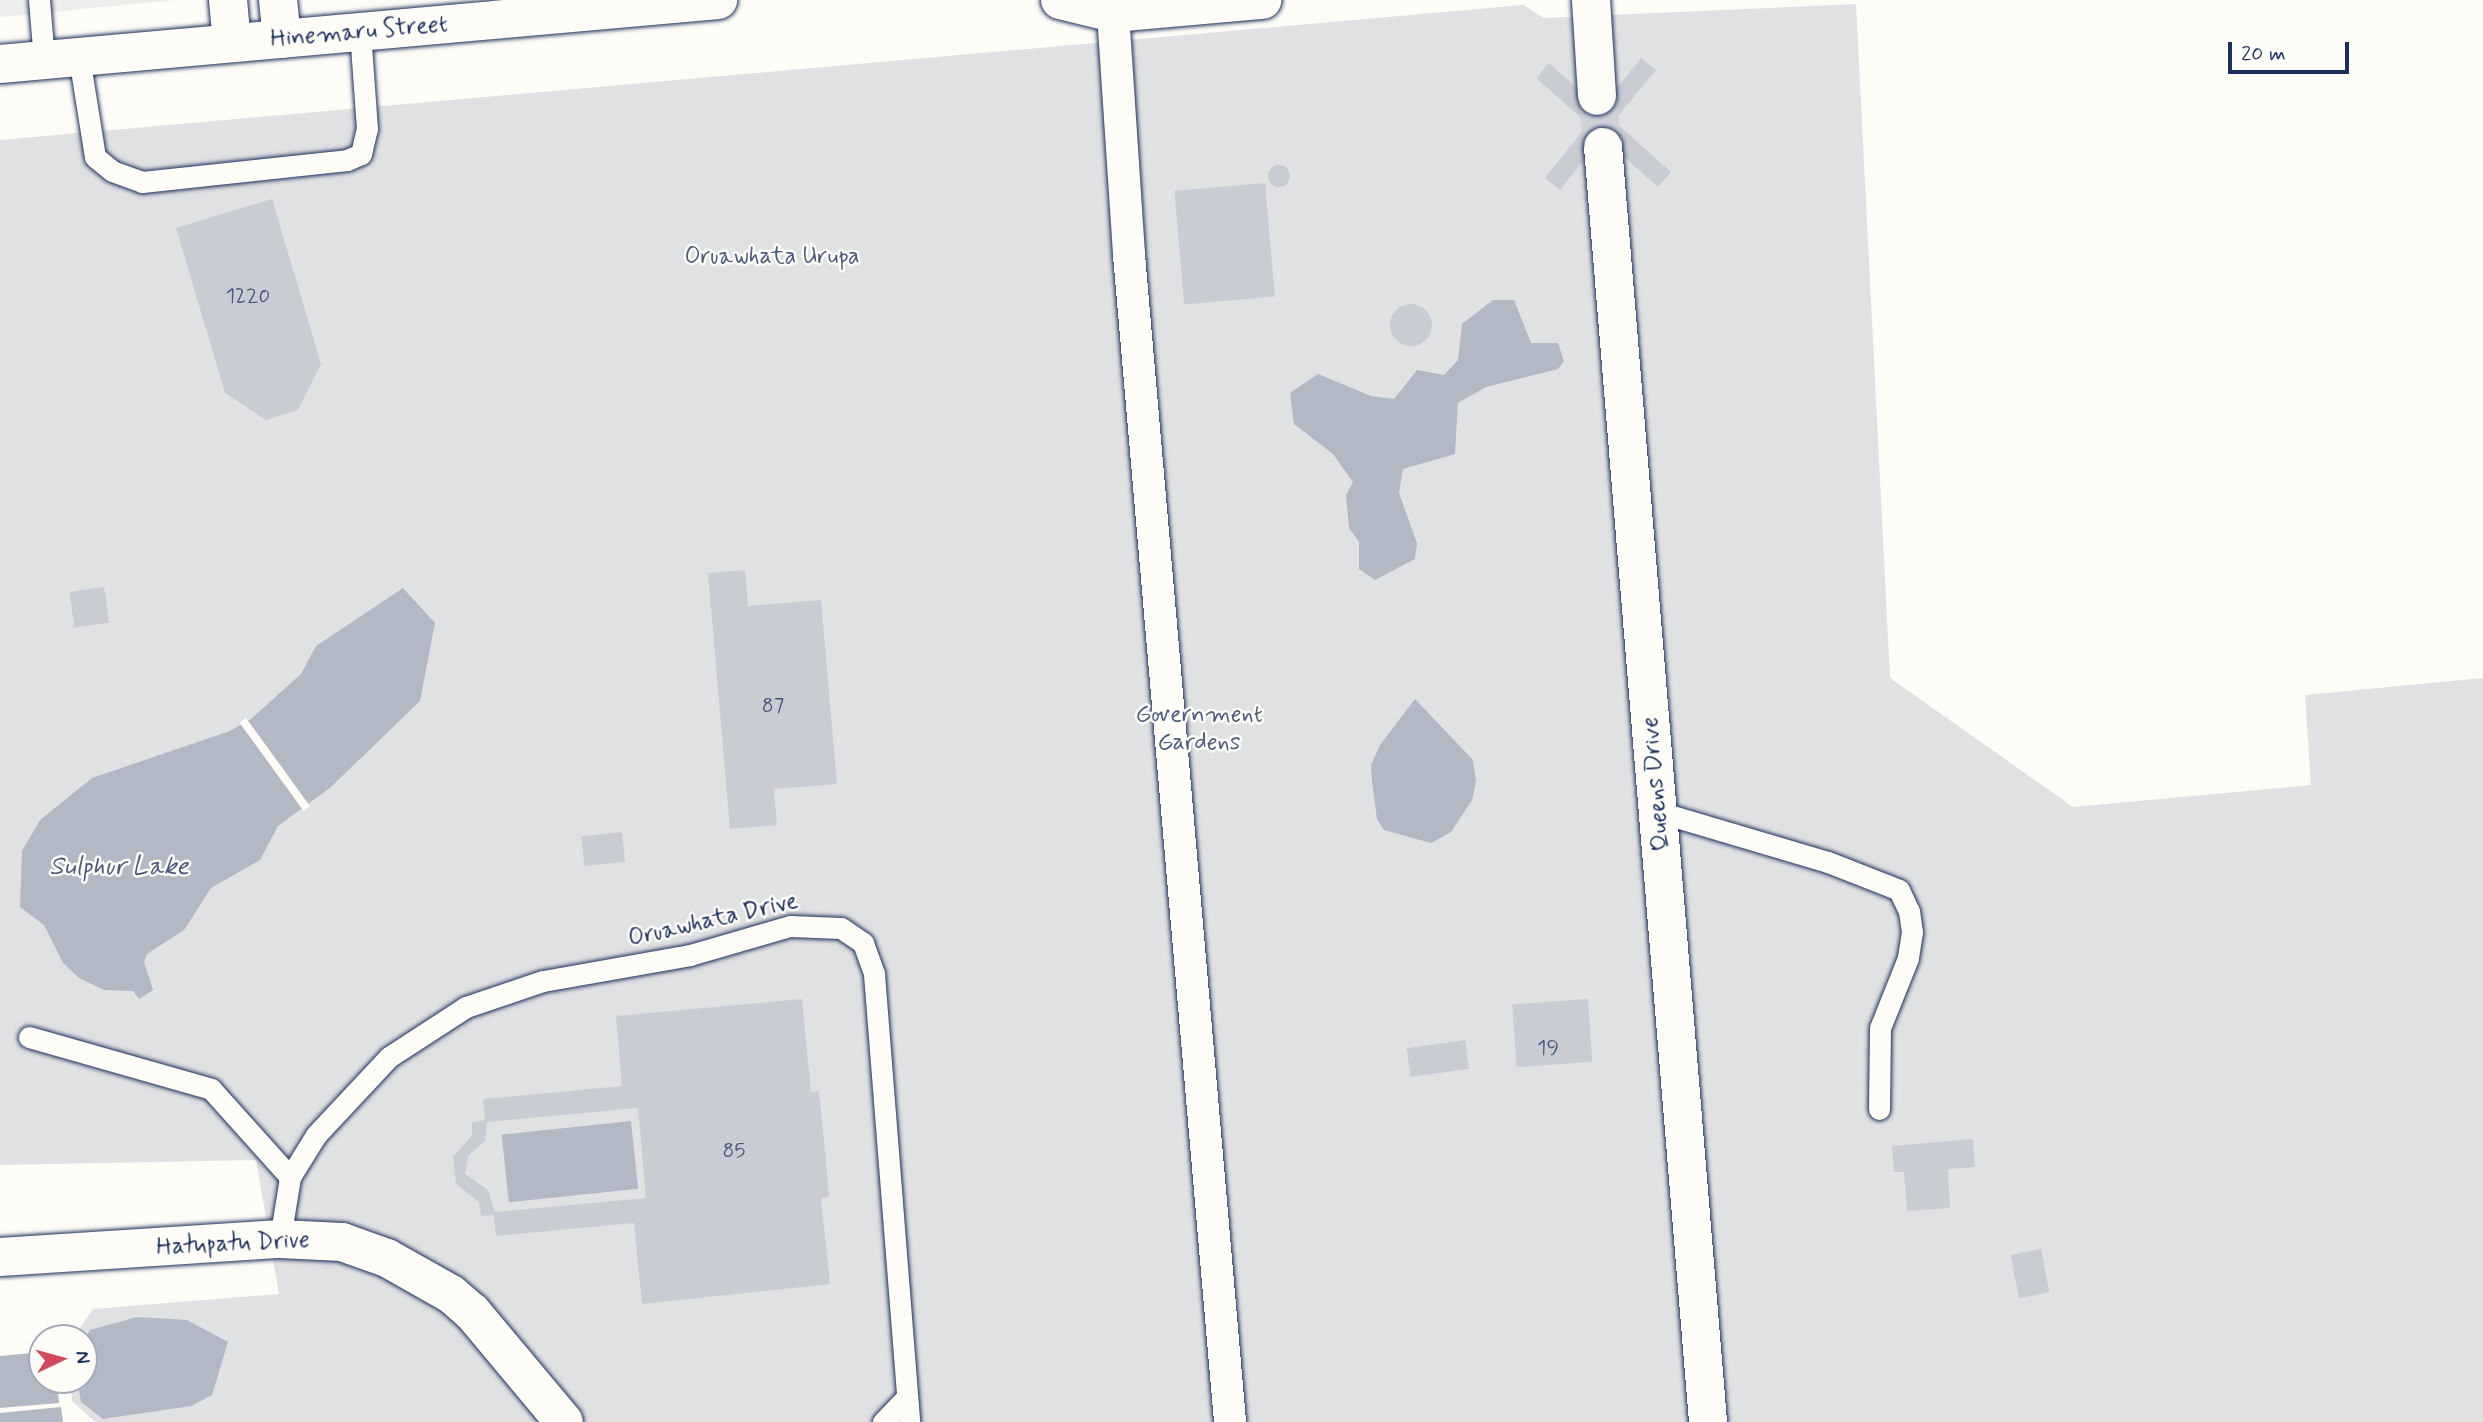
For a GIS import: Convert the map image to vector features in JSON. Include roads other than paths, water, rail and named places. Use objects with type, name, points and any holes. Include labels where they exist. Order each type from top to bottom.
[{"type":"street","points":[[228,0],[232,43]]},
{"type":"street","points":[[278,0],[282,39]]},
{"type":"street","name":"Hinemaru Street","points":[[0,64],[718,0]]},
{"type":"street","points":[[1060,0],[1113,13],[1262,0]]},
{"type":"street","points":[[1591,0],[1597,96]]},
{"type":"street","points":[[1113,13],[1129,256],[1230,1422]]},
{"type":"street","name":"Queens Drive","points":[[1602,147],[1708,1422]]},
{"type":"street","name":"Hatupatu Drive","points":[[0,1257],[280,1239],[342,1242],[430,1280],[472,1312],[564,1422]]},
{"type":"lane","points":[[39,0],[95,157],[112,171],[142,182],[347,160],[361,154],[367,129],[360,32]]},
{"type":"lane","points":[[1659,812],[1828,862],[1899,890],[1909,911],[1912,932],[1908,958],[1880,1028],[1879,1109]]},
{"type":"lane","name":"Oruawhata Drive","points":[[290,1177],[316,1135],[365,1079],[415,1038],[466,1007],[543,981],[691,955],[790,926],[841,928],[863,943],[874,974],[909,1422]]},
{"type":"lane","points":[[29,1037],[211,1089],[290,1177],[280,1239]]},
{"type":"lane","points":[[883,1422],[907,1397]]},
{"type":"water","points":[[1493,300],[1514,300],[1531,343],[1558,343],[1564,361],[1558,369],[1486,387],[1458,403],[1455,454],[1403,469],[1399,493],[1417,543],[1415,559],[1375,580],[1359,569],[1359,542],[1349,528],[1346,495],[1353,482],[1333,454],[1294,424],[1290,393],[1318,374],[1371,396],[1394,399],[1417,370],[1444,375],[1458,360],[1462,324]]},
{"type":"water","name":"Sulphur Lake","points":[[403,588],[435,623],[420,701],[331,787],[278,826],[260,860],[211,888],[184,930],[147,954],[144,962],[153,990],[139,999],[133,991],[104,990],[79,978],[63,963],[44,925],[20,907],[22,851],[40,820],[92,778],[230,731],[251,719],[301,674],[316,646]]},
{"type":"water","points":[[1415,699],[1473,760],[1476,781],[1472,800],[1451,832],[1431,843],[1384,830],[1377,819],[1372,782],[1371,765],[1380,745]]},
{"type":"water","points":[[631,1121],[638,1189],[509,1202],[502,1135]]},
{"type":"water","points":[[137,1317],[187,1320],[228,1342],[212,1395],[191,1406],[103,1419],[81,1402],[80,1394],[98,1394],[98,1328]]},
{"type":"water","points":[[28,1353],[28,1394],[58,1394],[59,1403],[0,1408],[0,1356]]},
{"type":"water","points":[[61,1407],[63,1422],[0,1422],[0,1413]]},
{"type":"tunnel","points":[[1597,96],[1603,147]]},
{"type":"park label","name":"Oruawhata Urupa","points":[[772,257]]},
{"type":"park label","name":"Government Gardens","points":[[1199,729]]}]
